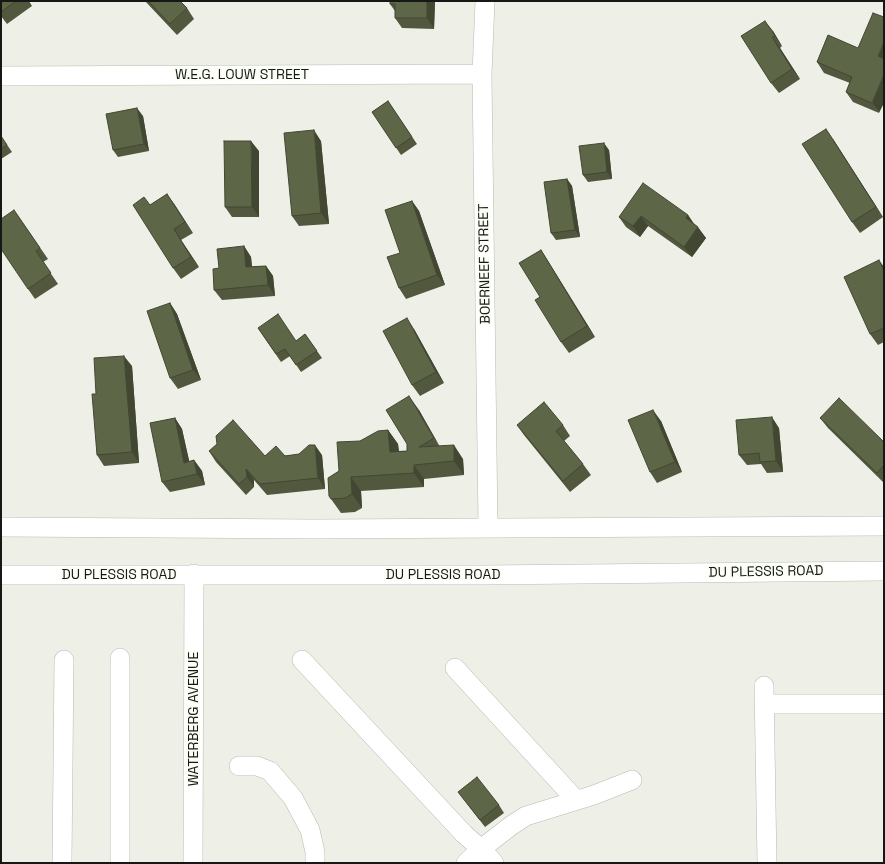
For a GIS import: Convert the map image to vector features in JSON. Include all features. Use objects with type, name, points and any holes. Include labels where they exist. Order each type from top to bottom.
[{"type":"street","name":"BOERNEEF STREET","points":[[485,1],[482,74],[488,527]]},
{"type":"street","name":"W.E.G. LOUW STREET","points":[[1,76],[482,74]]},
{"type":"street","points":[[1,527],[323,529],[884,526]]},
{"type":"street","name":"DU PLESSIS ROAD","points":[[1,575],[483,575],[884,571]]},
{"type":"street","name":"WATERBERG AVENUE","points":[[193,863],[194,574]]},
{"type":"street","points":[[120,658],[120,863]]},
{"type":"street","points":[[62,863],[64,660]]},
{"type":"street","points":[[302,660],[464,834],[494,863]]},
{"type":"street","points":[[455,668],[576,800]]},
{"type":"street","points":[[767,863],[764,695],[884,704]]},
{"type":"street","points":[[239,766],[257,766],[270,770],[293,798],[310,830],[315,852],[315,863]]},
{"type":"street","points":[[466,863],[481,849],[526,816],[594,795],[632,780]]},
{"type":"building","points":[[1,1],[16,1],[1,12]]},
{"type":"building","points":[[148,1],[180,1],[187,8],[170,24]]},
{"type":"building","points":[[390,1],[427,1],[427,18],[395,18],[395,4],[390,4]]},
{"type":"building","points":[[873,13],[884,17],[884,42],[878,56],[884,59],[884,74],[872,103],[846,92],[852,77],[817,62],[828,35],[858,48]]},
{"type":"building","points":[[765,21],[775,36],[772,37],[792,69],[771,83],[741,36]]},
{"type":"building","points":[[388,101],[412,137],[396,148],[372,112]]},
{"type":"building","points":[[137,108],[144,144],[113,150],[106,114]]},
{"type":"building","points":[[826,129],[876,207],[852,222],[802,144]]},
{"type":"building","points":[[314,130],[321,213],[292,216],[284,133]]},
{"type":"building","points":[[1,136],[7,145],[1,149]]},
{"type":"building","points":[[224,141],[251,141],[252,207],[225,207]]},
{"type":"building","points":[[604,143],[607,172],[583,175],[579,146]]},
{"type":"building","points":[[567,179],[575,230],[551,233],[544,182]]},
{"type":"building","points":[[643,183],[688,215],[686,218],[698,227],[684,247],[641,216],[633,226],[619,217]]},
{"type":"building","points":[[167,194],[185,222],[174,229],[191,257],[173,268],[133,205],[144,197],[150,205]]},
{"type":"building","points":[[412,201],[437,275],[399,288],[387,257],[400,253],[385,210]]},
{"type":"building","points":[[14,210],[40,248],[36,251],[51,273],[28,289],[1,249],[1,219]]},
{"type":"building","points":[[244,246],[246,267],[266,266],[268,285],[214,290],[213,269],[219,268],[217,249]]},
{"type":"building","points":[[541,250],[587,326],[561,342],[535,300],[540,297],[519,263]]},
{"type":"building","points":[[879,260],[884,271],[884,328],[870,334],[844,277]]},
{"type":"building","points":[[170,303],[193,370],[170,378],[147,311]]},
{"type":"building","points":[[278,314],[296,341],[305,334],[317,351],[296,365],[285,349],[276,354],[258,328]]},
{"type":"building","points":[[407,318],[436,372],[412,385],[383,331]]},
{"type":"building","points":[[124,356],[132,452],[97,455],[92,394],[96,394],[94,358]]},
{"type":"building","points":[[409,396],[434,438],[419,447],[454,445],[454,461],[414,465],[414,473],[351,477],[352,494],[345,498],[331,499],[329,496],[328,478],[339,471],[337,442],[360,441],[378,431],[388,430],[390,452],[407,451],[407,444],[386,410]]},
{"type":"building","points":[[839,398],[884,442],[884,465],[877,473],[820,418]]},
{"type":"building","points":[[544,402],[563,425],[556,431],[583,464],[563,481],[517,425]]},
{"type":"building","points":[[653,410],[675,462],[650,472],[628,420]]},
{"type":"building","points":[[772,417],[776,461],[760,462],[759,453],[739,455],[736,420]]},
{"type":"building","points":[[175,418],[184,463],[194,460],[197,474],[162,482],[150,423]]},
{"type":"building","points":[[233,420],[265,456],[276,446],[285,456],[299,454],[309,445],[315,445],[318,478],[260,484],[246,469],[247,477],[239,484],[209,451],[217,444],[216,436]]},
{"type":"building","points":[[477,777],[499,805],[480,820],[458,792]]}]
